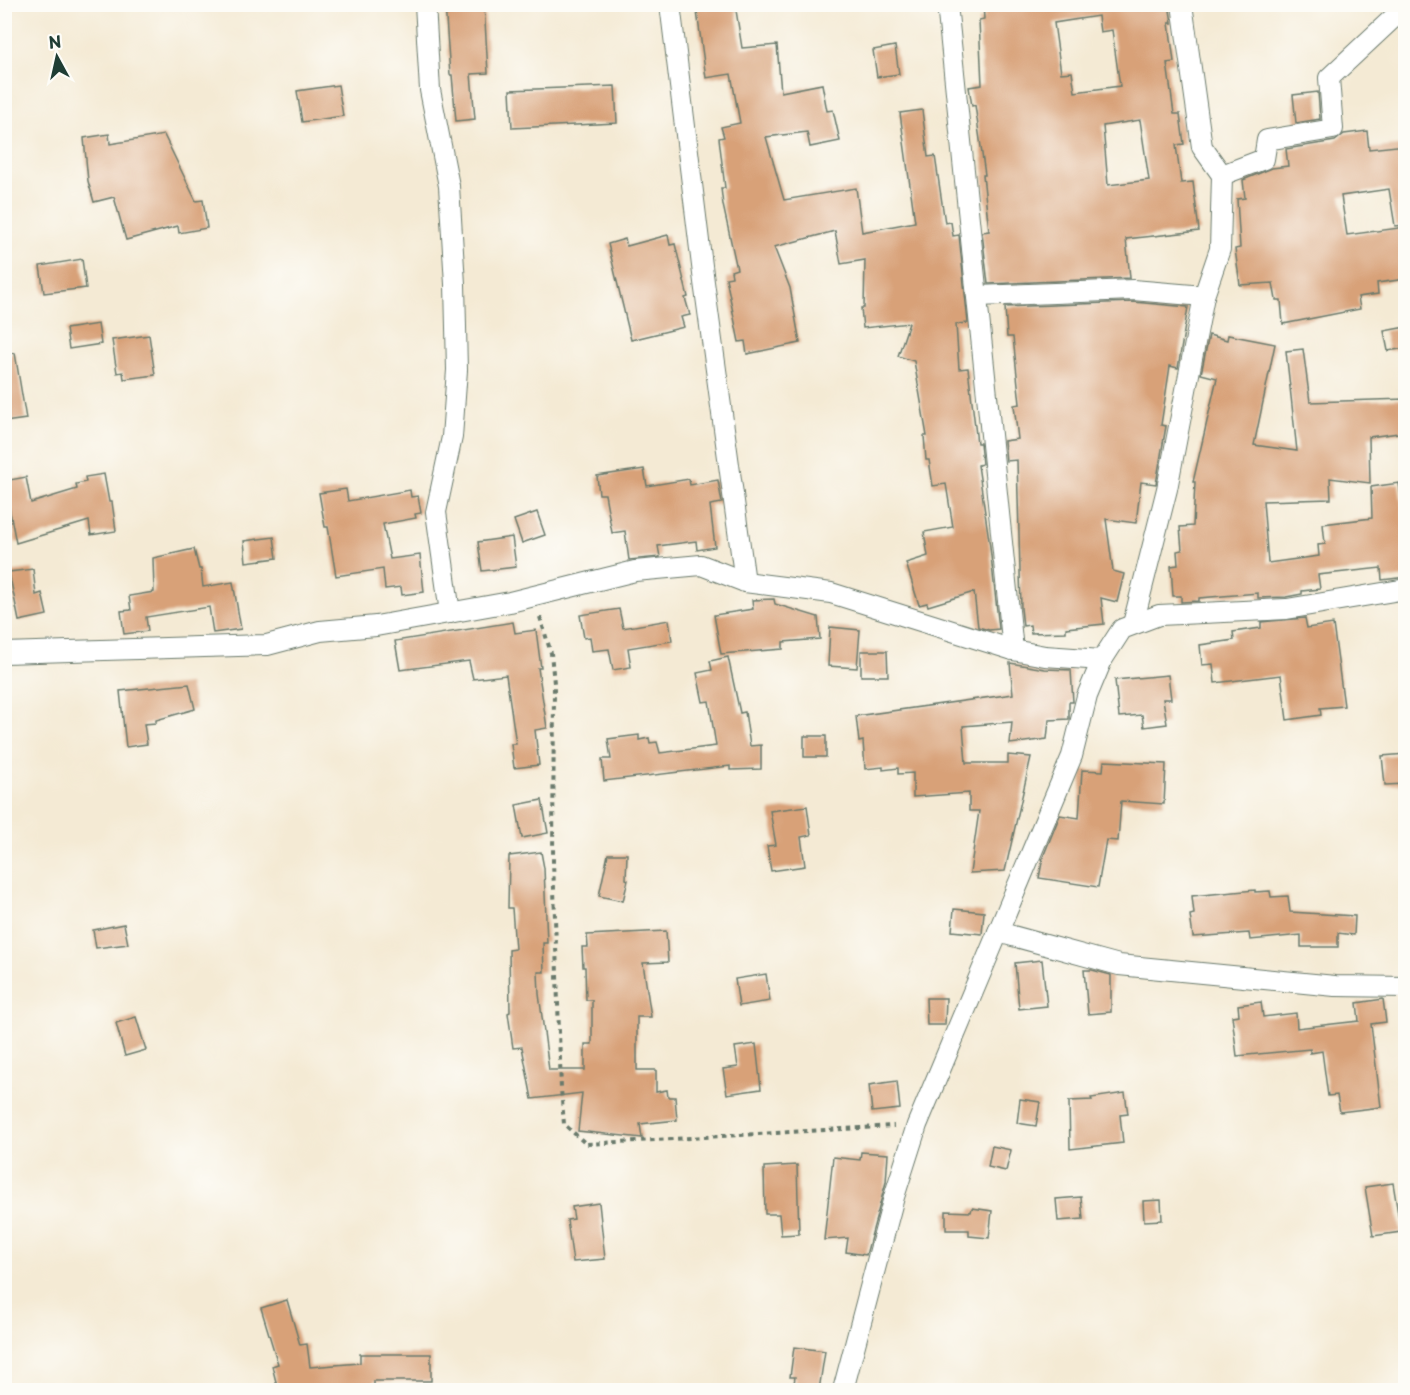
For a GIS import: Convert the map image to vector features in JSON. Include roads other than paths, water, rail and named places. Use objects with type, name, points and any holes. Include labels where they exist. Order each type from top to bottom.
[{"type":"street","points":[[425,4],[430,90],[449,186],[455,284],[457,370],[452,437],[436,512],[450,613]]},
{"type":"street","points":[[657,4],[674,34]]},
{"type":"street","points":[[670,4],[745,582]]},
{"type":"street","points":[[947,4],[1013,650]]},
{"type":"street","points":[[1133,624],[1167,489],[1204,296],[1220,249],[1222,174],[1202,147],[1182,4]]},
{"type":"street","points":[[1222,174],[1264,159],[1267,140],[1333,129],[1329,78],[1406,6]]},
{"type":"street","points":[[977,297],[1133,290],[1204,296]]},
{"type":"street","points":[[4,653],[267,645],[320,631],[376,626],[510,602],[635,571],[701,565],[745,582],[831,593],[1013,650],[1045,656],[1102,660]]},
{"type":"street","points":[[843,1390],[894,1197],[917,1125],[1072,756],[1087,696],[1102,660],[1122,629],[1159,615],[1287,609],[1406,589]]},
{"type":"street","points":[[998,932],[1119,965],[1335,986],[1406,987]]}]
